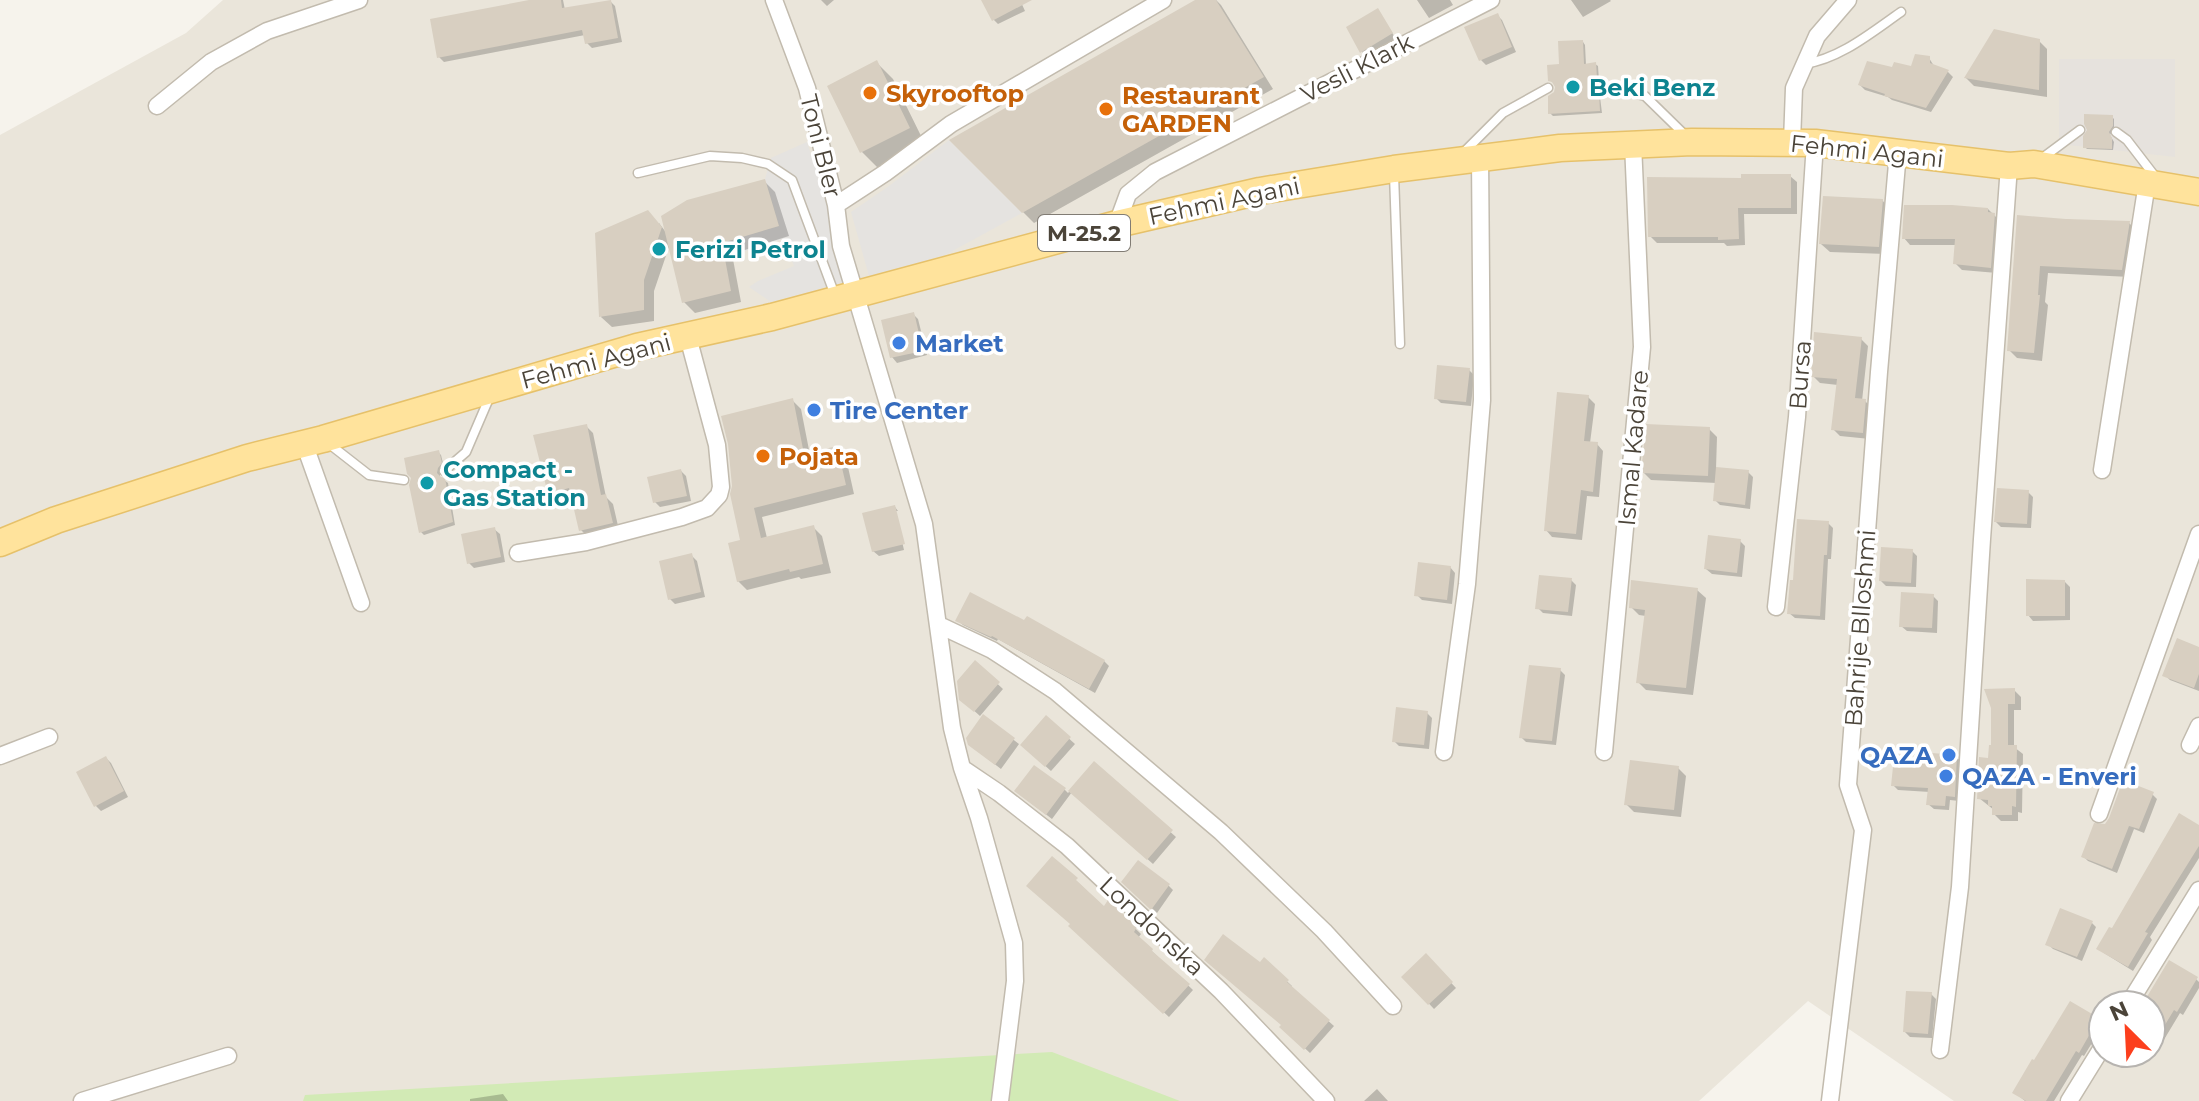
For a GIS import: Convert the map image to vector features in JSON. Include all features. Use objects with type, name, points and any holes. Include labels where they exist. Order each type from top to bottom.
[{"type":"main road","name":"Fehmi Agani","points":[[0,543],[56,520],[247,458],[637,347],[846,297],[1117,224],[1260,191],[1394,169],[1560,148],[1692,142],[1803,143],[2022,165],[2199,192]]},
{"type":"street","points":[[157,106],[211,62],[267,31],[359,0]]},
{"type":"street","name":"Toni Bler","points":[[774,0],[807,88],[836,205],[846,297]]},
{"type":"street","points":[[836,205],[951,124],[1163,0]]},
{"type":"street","name":"Vesli Klark","points":[[1117,224],[1128,194],[1155,172],[1491,0]]},
{"type":"street","name":"Bursa","points":[[1776,607],[1797,417],[1803,143],[1794,88],[1817,36],[1848,0]]},
{"type":"street","name":"Ismal Kadare","points":[[1604,752],[1642,347],[1633,144]]},
{"type":"street","name":"Bahrije Blloshmi","points":[[1830,1101],[1863,830],[1848,785],[1898,152]]},
{"type":"street","points":[[1444,752],[1467,584],[1482,400],[1467,159]]},
{"type":"street","points":[[1940,1050],[1960,887],[1983,524],[2022,165]]},
{"type":"street","points":[[2102,470],[2154,184]]},
{"type":"street","points":[[846,297],[924,524],[952,728],[1014,943],[1015,981],[1000,1101]]},
{"type":"street","points":[[518,553],[586,542],[682,517],[707,508],[719,495],[717,445],[688,337]]},
{"type":"street","points":[[314,441],[361,603]]},
{"type":"street","points":[[2099,814],[2199,534]]},
{"type":"street","points":[[939,625],[992,650],[1067,701],[1221,832],[1324,931],[1393,1006]]},
{"type":"street","points":[[2190,745],[2199,726]]},
{"type":"street","points":[[0,756],[49,737]]},
{"type":"street","name":"Londonska","points":[[962,768],[1067,846],[1221,991],[1326,1101]]},
{"type":"street","points":[[2138,989],[2199,890]]},
{"type":"street","points":[[82,1101],[228,1056]]},
{"type":"street","points":[[2069,1101],[2089,1069]]},
{"type":"lane","points":[[1803,64],[1820,62],[1832,56],[1901,12]]},
{"type":"lane","points":[[1598,85],[1645,96],[1692,142]]},
{"type":"lane","points":[[1467,159],[1503,113],[1548,88]]},
{"type":"lane","points":[[2022,165],[2080,130]]},
{"type":"lane","points":[[2116,132],[2127,140],[2154,184]]},
{"type":"lane","points":[[638,173],[710,156],[768,164],[792,180],[846,297]]},
{"type":"lane","points":[[1394,169],[1400,344]]},
{"type":"lane","points":[[444,471],[466,452],[494,388]]},
{"type":"lane","points":[[314,441],[369,475],[404,480]]},
{"type":"shaded area","points":[[223,0],[2199,0],[2199,1101],[1954,1101],[1808,1001],[1699,1101],[0,1101],[0,135],[186,33]]},
{"type":"shaded area","points":[[2059,59],[2175,59],[2175,157],[2059,144]]},
{"type":"shaded area","points":[[949,140],[1022,213],[945,255],[869,276],[851,212]]},
{"type":"shaded area","name":"Ferizi Petrol","points":[[807,142],[855,279],[771,302],[749,287],[794,266],[783,239],[725,258],[722,243],[779,226],[765,179],[771,158]]},
{"type":"green space","points":[[1052,1052],[1180,1101],[303,1101],[305,1095]]},
{"type":"building","points":[[529,0],[561,0],[562,8],[611,0],[618,38],[585,44],[582,30],[437,58],[430,19]]},
{"type":"building","points":[[981,0],[1032,0],[992,21]]},
{"type":"building","name":"Restaurant GARDEN","points":[[1195,0],[1216,0],[1264,77],[1022,213],[949,140]]},
{"type":"building","points":[[1378,8],[1393,33],[1360,53],[1346,27]]},
{"type":"building","points":[[1498,13],[1512,47],[1479,61],[1464,27]]},
{"type":"building","points":[[1994,29],[2040,39],[2039,90],[1964,78]]},
{"type":"building","name":"Beki Benz","points":[[1583,40],[1584,64],[1596,62],[1597,78],[1591,86],[1599,92],[1600,111],[1548,114],[1548,96],[1555,87],[1548,81],[1547,65],[1559,64],[1558,41]]},
{"type":"building","points":[[1915,54],[1930,56],[1930,63],[1949,70],[1926,108],[1858,85],[1867,61],[1892,67],[1894,62],[1911,66]]},
{"type":"building","points":[[877,60],[910,128],[860,153],[827,86]]},
{"type":"building","points":[[2084,114],[2113,115],[2113,126],[2109,132],[2112,149],[2083,148],[2083,136],[2087,130]]},
{"type":"building","points":[[1741,174],[1791,174],[1791,208],[1738,208],[1739,239],[1648,237],[1647,177],[1741,178]]},
{"type":"building","points":[[765,179],[779,226],[722,243],[731,291],[682,303],[661,216],[687,200]]},
{"type":"building","points":[[1823,196],[1883,199],[1879,247],[1819,244]]},
{"type":"building","points":[[1904,205],[1988,208],[1988,212],[1995,213],[1991,268],[1953,264],[1955,239],[1902,239]]},
{"type":"building","points":[[648,210],[662,227],[644,280],[644,310],[599,317],[595,233]]},
{"type":"building","points":[[2017,215],[2130,221],[2122,270],[2040,266],[2034,353],[2007,351]]},
{"type":"building","points":[[914,312],[923,351],[890,358],[881,320]]},
{"type":"building","points":[[1814,332],[1862,337],[1855,398],[1866,399],[1863,433],[1831,430],[1837,379],[1811,377]]},
{"type":"building","points":[[1437,365],[1470,368],[1466,402],[1434,399]]},
{"type":"building","points":[[1557,392],[1589,395],[1584,441],[1598,442],[1593,492],[1581,490],[1576,534],[1544,531]]},
{"type":"building","points":[[793,398],[804,454],[837,446],[846,485],[754,508],[761,538],[814,525],[823,564],[737,582],[728,543],[740,540],[730,494],[728,444],[721,416]]},
{"type":"building","points":[[587,424],[601,495],[606,494],[613,523],[579,531],[569,488],[548,494],[533,435]]},
{"type":"building","points":[[1646,424],[1710,427],[1708,476],[1641,473]]},
{"type":"building","points":[[439,450],[442,463],[437,473],[445,478],[453,522],[419,533],[409,485],[411,478],[407,474],[404,458]]},
{"type":"building","points":[[1716,467],[1749,470],[1745,505],[1713,501]]},
{"type":"building","points":[[681,469],[687,496],[653,503],[647,477]]},
{"type":"building","points":[[1997,488],[2029,490],[2027,524],[1994,522]]},
{"type":"building","points":[[895,505],[905,544],[872,552],[862,513]]},
{"type":"building","points":[[1797,519],[1829,521],[1820,616],[1787,614],[1790,580],[1793,580]]},
{"type":"building","points":[[495,527],[501,557],[467,564],[461,534]]},
{"type":"building","points":[[1708,535],[1741,539],[1737,573],[1704,569]]},
{"type":"building","points":[[1881,547],[1913,549],[1911,583],[1879,581]]},
{"type":"building","points":[[692,553],[701,592],[668,600],[659,561]]},
{"type":"building","points":[[1418,562],[1451,566],[1447,600],[1414,596]]},
{"type":"building","points":[[1539,575],[1572,578],[1568,612],[1535,609]]},
{"type":"building","points":[[2026,579],[2065,580],[2065,616],[2026,616]]},
{"type":"building","points":[[1631,580],[1698,588],[1686,688],[1636,683],[1645,610],[1629,608]]},
{"type":"building","points":[[970,592],[1024,620],[1027,616],[1105,660],[1089,689],[992,636],[955,621]]},
{"type":"building","points":[[1901,592],[1934,594],[1932,628],[1899,627]]},
{"type":"building","points":[[2177,638],[2199,647],[2199,674],[2194,688],[2162,676]]},
{"type":"building","points":[[975,660],[1000,682],[974,712],[959,700],[957,681]]},
{"type":"building","points":[[1529,665],[1561,668],[1552,741],[1519,738]]},
{"type":"building","points":[[2015,688],[2015,704],[2008,704],[2008,745],[2017,745],[2016,807],[2012,806],[2012,815],[1992,815],[1988,800],[1977,799],[1979,757],[1988,758],[1991,745],[1991,708],[1984,689]]},
{"type":"building","points":[[1396,707],[1428,711],[1424,745],[1392,742]]},
{"type":"building","points":[[983,714],[1015,738],[995,765],[968,745],[966,738]]},
{"type":"building","points":[[1046,715],[1071,737],[1045,767],[1020,745]]},
{"type":"building","points":[[1932,753],[1957,755],[1955,797],[1946,796],[1945,806],[1926,805],[1928,788],[1891,786],[1894,757],[1931,760]]},
{"type":"building","points":[[106,756],[124,791],[94,807],[76,772]]},
{"type":"building","points":[[1630,760],[1679,766],[1674,810],[1624,805]]},
{"type":"building","points":[[1094,761],[1173,830],[1147,860],[1068,791]]},
{"type":"building","points":[[1034,765],[1066,788],[1046,815],[1014,791]]},
{"type":"building","points":[[2123,780],[2154,792],[2139,829],[2129,826],[2112,869],[2081,857],[2094,823],[2105,824],[2109,818]]},
{"type":"building","points":[[2179,813],[2199,825],[2199,846],[2145,932],[2148,933],[2128,967],[2096,949],[2109,927],[2112,928]]},
{"type":"building","points":[[1052,856],[1104,906],[1108,900],[1137,927],[1134,932],[1152,951],[1190,984],[1163,1014],[1026,886]]},
{"type":"building","points":[[1138,860],[1170,884],[1151,910],[1121,882]]},
{"type":"building","points":[[2060,908],[2093,921],[2077,957],[2045,945]]},
{"type":"building","points":[[1223,934],[1260,962],[1264,957],[1330,1020],[1304,1050],[1279,1027],[1281,1025],[1204,960]]},
{"type":"building","points":[[1426,953],[1453,982],[1428,1005],[1401,977]]},
{"type":"building","points":[[2169,960],[2198,977],[2177,1012],[2174,1010],[2167,1022],[2167,989],[2152,989]]},
{"type":"building","points":[[1906,991],[1932,992],[1928,1034],[1903,1032]]},
{"type":"building","points":[[2070,1001],[2087,1011],[2087,1039],[2079,1053],[2076,1051],[2046,1101],[2026,1101],[2012,1093]]},
{"type":"place","name":"Beki Benz","points":[[1573,87]]},
{"type":"place","name":"Skyrooftop","points":[[870,93]]},
{"type":"place","name":"Restaurant GARDEN","points":[[1106,109]]},
{"type":"place","name":"Ferizi Petrol","points":[[659,249]]},
{"type":"place","name":"Market","points":[[899,343]]},
{"type":"place","name":"Tire Center","points":[[814,410]]},
{"type":"place","name":"Pojata","points":[[763,456]]},
{"type":"place","name":"Compact - Gas Station","points":[[427,483]]},
{"type":"place","name":"QAZA","points":[[1949,755]]},
{"type":"place","name":"QAZA - Enveri","points":[[1946,776]]}]
